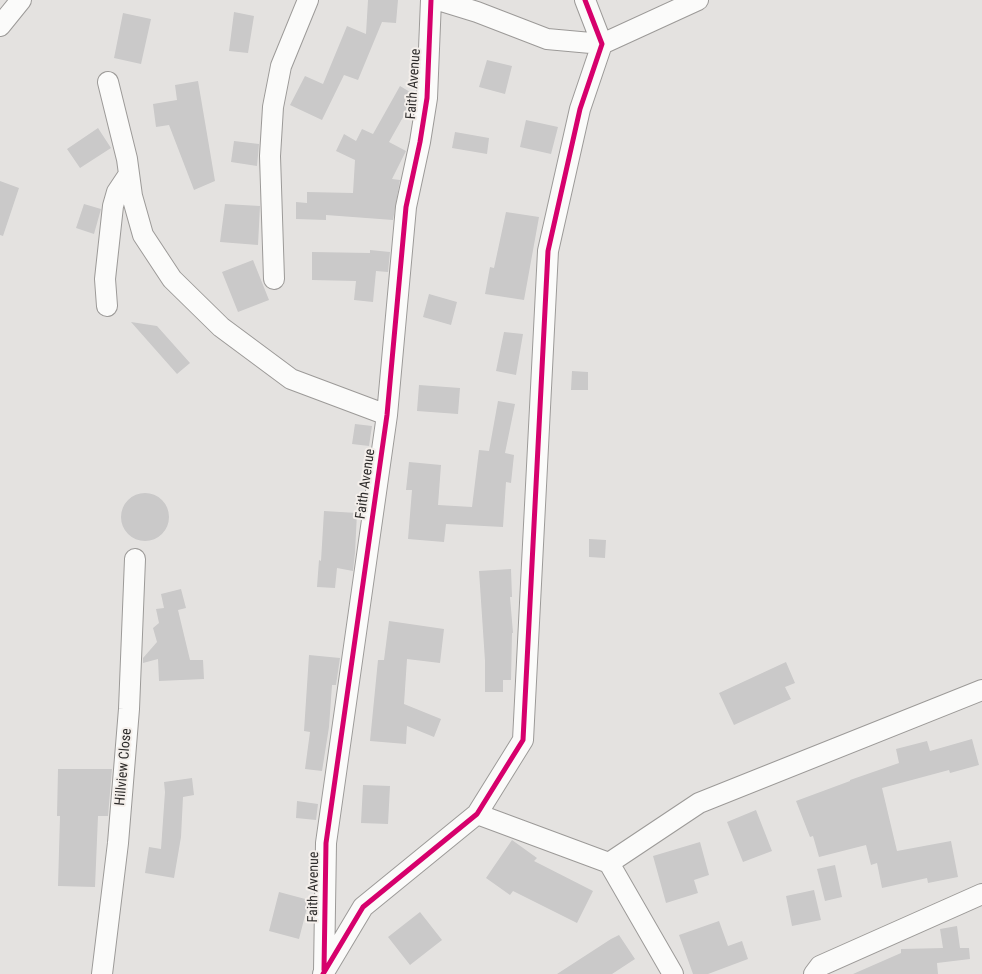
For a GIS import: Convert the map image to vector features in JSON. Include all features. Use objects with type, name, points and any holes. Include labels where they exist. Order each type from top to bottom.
[{"type":"street","points":[[0,26],[22,0]]},
{"type":"street","points":[[274,279],[270,156],[273,107],[281,66],[308,0]]},
{"type":"street","name":"Faith Avenue","points":[[324,973],[326,843],[387,415],[406,207],[427,98],[430,0]]},
{"type":"street","points":[[438,0],[477,12],[547,38],[602,44],[698,0]]},
{"type":"street","points":[[324,973],[363,907],[477,814],[523,740],[548,251],[580,109],[602,44],[585,0]]},
{"type":"street","points":[[108,82],[129,174],[132,196],[143,236],[172,279],[221,327],[291,379],[387,415]]},
{"type":"street","points":[[106,306],[105,279],[113,206],[117,192],[129,174]]},
{"type":"street","name":"Hillview Close","points":[[102,974],[121,805],[129,710],[135,559]]},
{"type":"street","points":[[609,862],[699,803],[982,690]]},
{"type":"street","points":[[477,814],[609,862],[673,974]]},
{"type":"street","points":[[814,974],[820,966],[982,894]]},
{"type":"building","points":[[368,0],[398,0],[396,23],[382,22],[358,80],[344,75],[322,120],[290,105],[305,76],[323,84],[347,26],[366,34]]},
{"type":"building","points":[[234,12],[254,16],[248,53],[229,51]]},
{"type":"building","points":[[123,13],[151,19],[141,64],[114,58]]},
{"type":"building","points":[[487,60],[512,66],[505,94],[479,87]]},
{"type":"building","points":[[198,81],[215,181],[194,190],[169,125],[156,127],[153,104],[177,100],[175,85]]},
{"type":"building","points":[[400,86],[415,96],[389,142],[406,151],[392,179],[400,180],[393,220],[326,215],[326,220],[296,219],[296,202],[307,203],[307,192],[353,193],[355,160],[336,151],[344,134],[356,141],[362,129],[373,134]]},
{"type":"building","points":[[526,120],[558,127],[551,154],[520,147]]},
{"type":"building","points":[[98,128],[111,148],[80,168],[67,149]]},
{"type":"building","points":[[455,132],[489,138],[487,154],[452,148]]},
{"type":"building","points":[[234,141],[259,144],[257,166],[231,162]]},
{"type":"building","points":[[0,181],[19,188],[3,236],[0,235]]},
{"type":"building","points":[[84,204],[101,209],[94,234],[76,228]]},
{"type":"building","points":[[225,204],[260,206],[258,245],[220,242]]},
{"type":"building","points":[[506,212],[539,217],[524,300],[485,294],[490,267],[494,268]]},
{"type":"building","points":[[370,250],[390,252],[388,272],[376,271],[373,302],[354,300],[356,281],[312,280],[312,252],[370,253]]},
{"type":"building","points":[[253,260],[269,300],[238,312],[222,272]]},
{"type":"building","points":[[429,294],[457,302],[451,325],[423,317]]},
{"type":"building","points":[[131,322],[157,326],[190,363],[177,374]]},
{"type":"building","points":[[504,332],[523,334],[516,375],[496,371]]},
{"type":"building","points":[[572,371],[588,372],[588,390],[571,390]]},
{"type":"building","points":[[419,385],[460,388],[458,414],[417,411]]},
{"type":"building","points":[[498,401],[515,404],[505,453],[514,455],[511,483],[506,482],[503,527],[446,524],[444,542],[408,539],[412,490],[406,490],[409,462],[441,465],[438,505],[472,507],[479,450],[489,451]]},
{"type":"building","points":[[355,424],[372,426],[369,446],[352,444]]},
{"type":"building","points":[[140,493],[150,493],[159,497],[165,503],[169,517],[165,531],[159,537],[150,541],[140,541],[131,537],[125,531],[121,522],[121,512],[125,503],[131,497]]},
{"type":"building","points":[[324,511],[357,513],[353,571],[337,568],[335,588],[317,587],[319,560],[321,561]]},
{"type":"building","points":[[589,539],[606,540],[605,558],[589,557]]},
{"type":"building","points":[[511,569],[512,597],[510,597],[513,633],[511,680],[503,680],[503,692],[485,692],[485,661],[479,571]]},
{"type":"building","points":[[181,589],[186,608],[178,610],[190,660],[203,660],[204,679],[159,681],[158,659],[143,663],[143,658],[157,642],[153,628],[159,623],[156,609],[164,608],[161,594]]},
{"type":"building","points":[[389,621],[444,629],[440,663],[407,659],[404,704],[441,719],[434,737],[407,726],[406,744],[370,741],[378,660],[384,660]]},
{"type":"building","points":[[309,655],[340,658],[336,685],[332,685],[329,727],[322,771],[305,769],[310,732],[304,731]]},
{"type":"building","points":[[786,662],[795,683],[785,687],[791,699],[734,725],[719,693]]},
{"type":"building","points":[[972,739],[979,765],[950,773],[949,770],[882,788],[897,851],[951,841],[958,877],[928,883],[927,878],[882,888],[877,863],[871,865],[866,845],[819,857],[813,836],[810,837],[796,801],[899,763],[896,749],[927,741],[930,751]]},
{"type":"building","points":[[58,769],[112,769],[108,816],[98,816],[95,887],[58,886],[60,816],[57,816]]},
{"type":"building","points":[[192,778],[194,795],[183,797],[181,837],[174,878],[145,873],[149,847],[161,849],[164,782]]},
{"type":"building","points":[[363,785],[390,786],[388,824],[361,823]]},
{"type":"building","points":[[297,801],[318,804],[316,820],[296,818]]},
{"type":"building","points":[[756,810],[772,851],[743,862],[727,822]]},
{"type":"building","points":[[512,840],[537,858],[534,861],[593,891],[577,923],[513,891],[510,895],[486,878]]},
{"type":"building","points":[[700,842],[709,875],[694,880],[698,893],[666,903],[653,856]]},
{"type":"building","points":[[835,865],[842,897],[825,901],[817,869]]},
{"type":"building","points":[[814,890],[821,920],[792,926],[786,896]]},
{"type":"building","points":[[279,892],[309,900],[299,939],[269,931]]},
{"type":"building","points":[[420,912],[442,940],[410,965],[388,937]]},
{"type":"building","points":[[719,921],[728,946],[742,941],[748,959],[708,974],[693,974],[679,935]]},
{"type":"building","points":[[957,926],[960,948],[969,948],[970,959],[937,963],[938,974],[853,974],[901,953],[901,949],[943,948],[940,929]]},
{"type":"building","points":[[619,935],[635,959],[612,974],[557,974],[611,939]]},
{"type":"cycle path","points":[[324,970],[326,843],[387,415],[406,207],[427,98],[431,0]]},
{"type":"cycle path","points":[[323,974],[363,907],[477,814],[523,740],[548,251],[580,109],[602,44],[585,0]]}]
